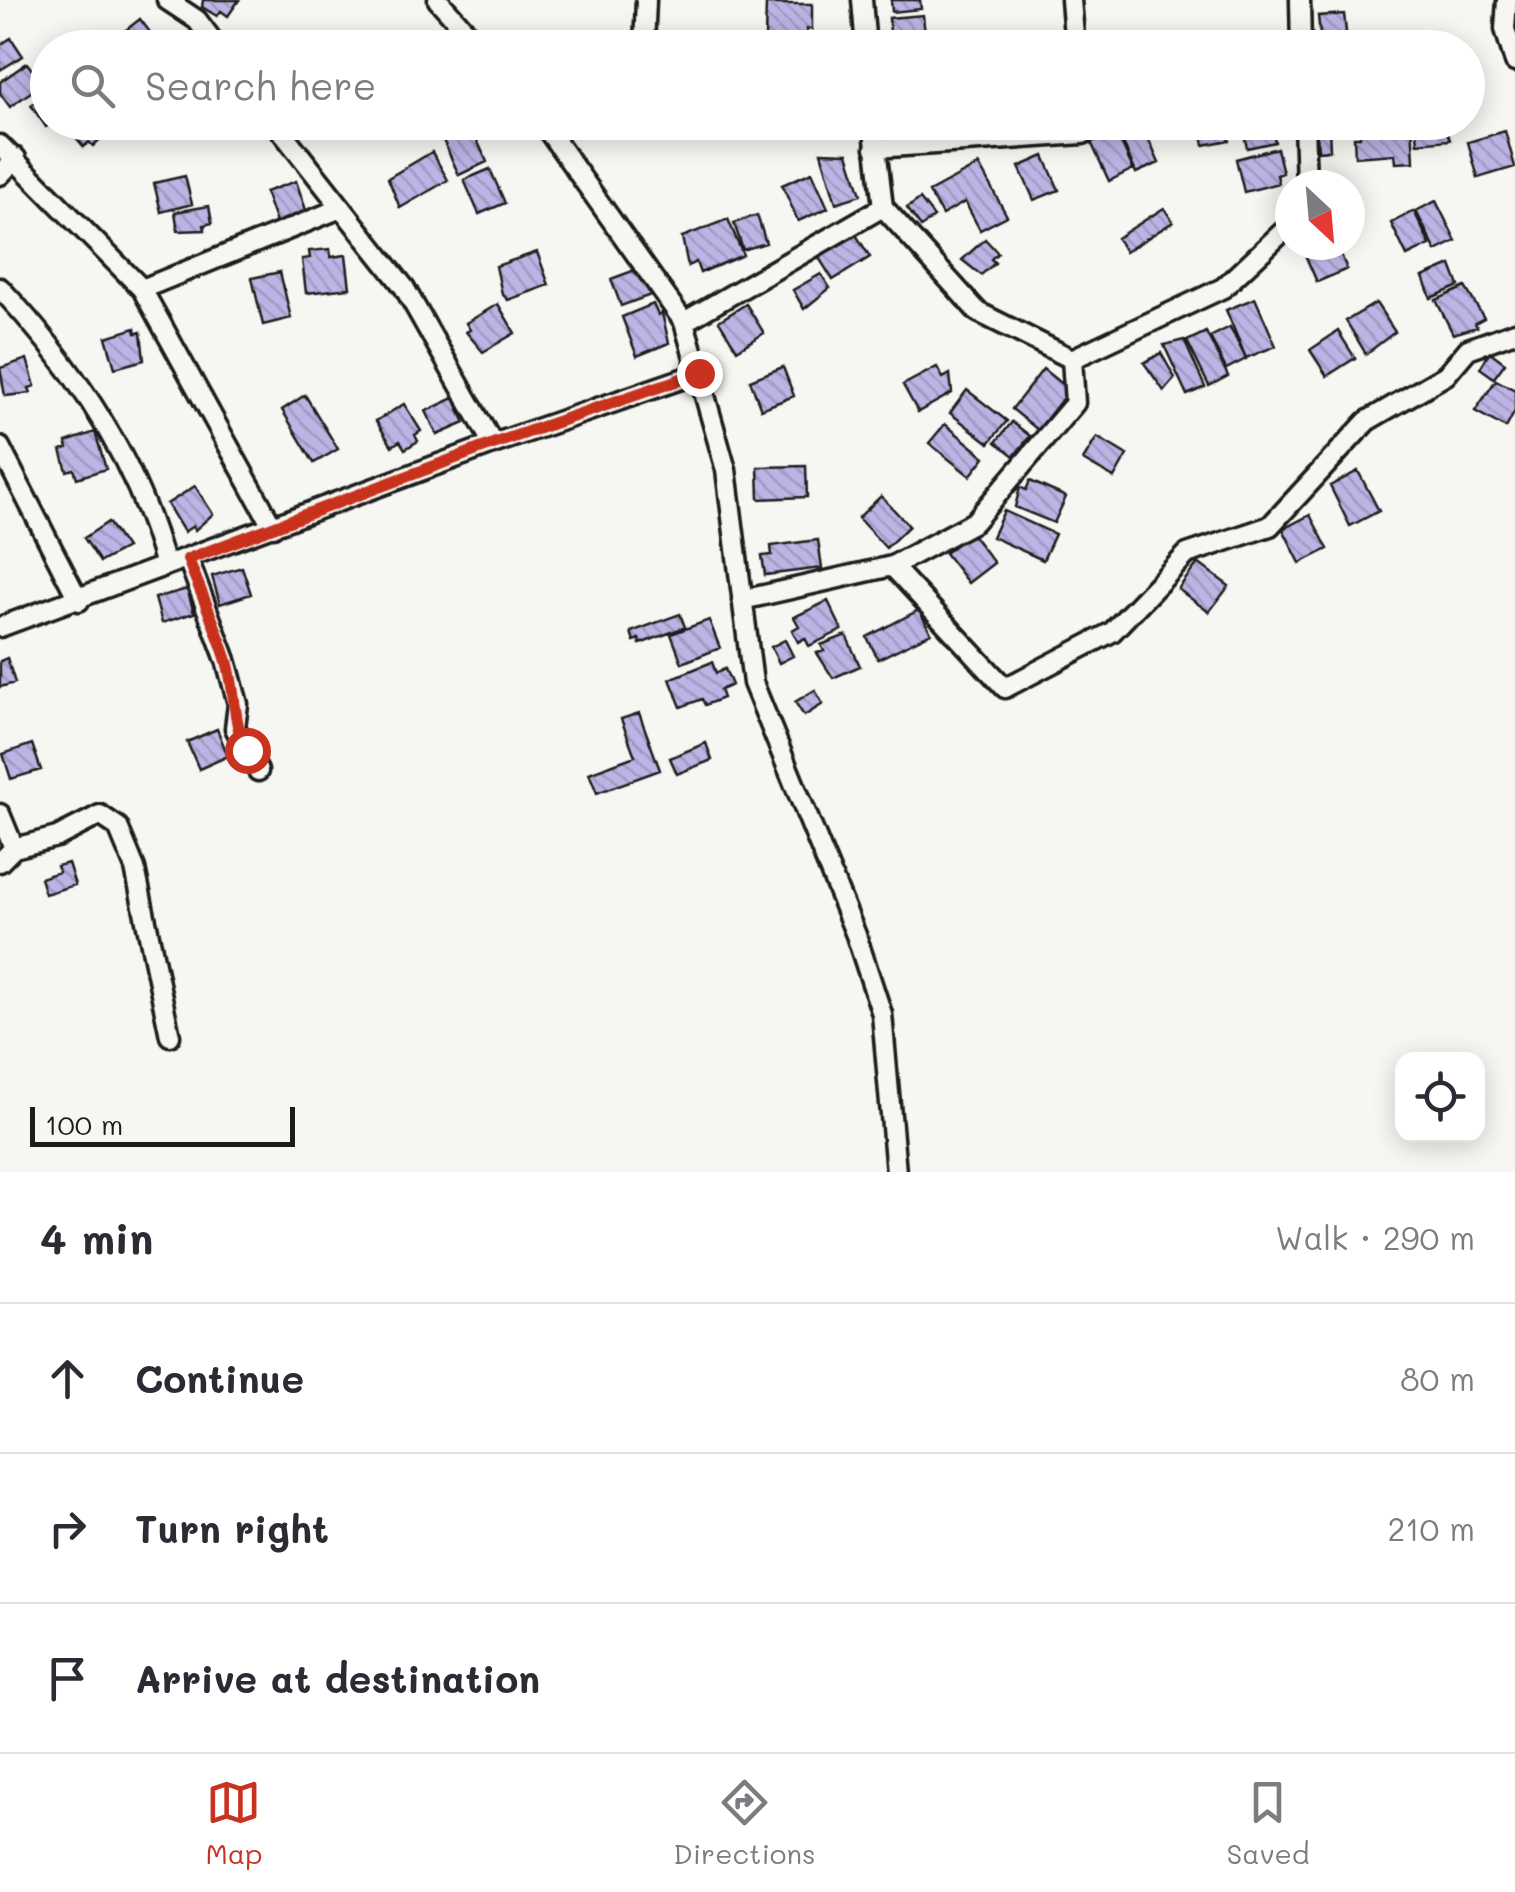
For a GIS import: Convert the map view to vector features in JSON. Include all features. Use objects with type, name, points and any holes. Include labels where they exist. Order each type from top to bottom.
[{"type":"street","points":[[167,0],[197,20],[204,30]]},
{"type":"street","points":[[438,0],[465,30]]},
{"type":"street","points":[[645,30],[646,0]]},
{"type":"street","points":[[862,0],[864,30]]},
{"type":"street","points":[[1071,0],[1074,30]]},
{"type":"street","points":[[1300,0],[1301,30]]},
{"type":"street","points":[[1508,0],[1505,29],[1515,62]]},
{"type":"street","points":[[288,140],[404,287],[493,444]]},
{"type":"street","points":[[555,140],[684,322],[726,470],[753,683],[856,935],[882,1014],[896,1172]]},
{"type":"street","points":[[875,140],[883,207],[978,312],[1072,359]]},
{"type":"street","points":[[876,148],[994,140]]},
{"type":"street","points":[[1305,140],[1306,170]]},
{"type":"street","points":[[0,145],[142,290],[273,527]]},
{"type":"street","points":[[0,175],[16,158]]},
{"type":"street","points":[[684,322],[883,207]]},
{"type":"street","points":[[142,290],[342,208]]},
{"type":"street","points":[[1072,359],[1223,288],[1275,238]]},
{"type":"street","points":[[0,288],[44,336],[128,462],[154,524],[164,566]]},
{"type":"street","points":[[892,566],[1005,688],[1112,632],[1186,554],[1270,526],[1367,421],[1446,375],[1468,349],[1515,332]]},
{"type":"street","points":[[742,600],[892,566],[974,522],[1076,403],[1072,359]]},
{"type":"street","points":[[0,628],[79,602],[164,566],[493,444],[699,373]]},
{"type":"street","points":[[0,447],[79,602]]},
{"type":"street","points":[[188,559],[226,660],[238,704],[235,728],[258,771]]},
{"type":"street","points":[[0,814],[14,848]]},
{"type":"street","points":[[0,862],[14,848],[57,837],[100,815],[118,827],[147,910],[170,1036]]},
{"type":"building","points":[[203,0],[239,0],[228,16],[221,11],[217,16],[202,7]]},
{"type":"building","points":[[891,0],[920,0],[921,9],[892,12]]},
{"type":"building","points":[[766,4],[812,4],[812,29],[765,30]]},
{"type":"building","points":[[1344,14],[1346,30],[1320,30],[1318,16]]},
{"type":"building","points":[[923,15],[924,30],[890,30],[889,18]]},
{"type":"building","points":[[140,19],[148,30],[126,30]]},
{"type":"building","points":[[11,38],[23,56],[0,70],[0,45]]},
{"type":"building","points":[[27,63],[30,67],[30,93],[10,107],[0,93],[0,82]]},
{"type":"building","points":[[1505,131],[1515,167],[1478,178],[1468,142]]},
{"type":"building","points":[[78,140],[99,140],[93,146],[89,142],[84,147]]},
{"type":"building","points":[[443,140],[477,140],[487,162],[459,175]]},
{"type":"building","points":[[1120,140],[1133,169],[1109,181],[1091,142]]},
{"type":"building","points":[[1122,140],[1149,140],[1159,163],[1136,173]]},
{"type":"building","points":[[1203,140],[1229,140],[1204,145]]},
{"type":"building","points":[[1245,140],[1275,140],[1275,142],[1247,148]]},
{"type":"building","points":[[1317,140],[1330,140],[1330,150],[1318,151]]},
{"type":"building","points":[[1354,140],[1413,140],[1414,162],[1396,163],[1395,154],[1355,157]]},
{"type":"building","points":[[1277,148],[1282,170],[1275,170],[1275,184],[1244,192],[1236,159]]},
{"type":"building","points":[[432,152],[448,180],[400,208],[388,178]]},
{"type":"building","points":[[821,152],[848,153],[861,195],[836,203]]},
{"type":"building","points":[[1044,156],[1059,190],[1034,200],[1019,167]]},
{"type":"building","points":[[979,165],[1007,216],[980,230],[965,202],[942,215],[929,192]]},
{"type":"building","points":[[490,169],[505,203],[479,214],[464,180]]},
{"type":"building","points":[[812,172],[828,208],[798,221],[782,185]]},
{"type":"building","points":[[185,176],[192,204],[161,212],[154,183]]},
{"type":"building","points":[[296,181],[307,213],[276,223],[265,192]]},
{"type":"building","points":[[920,199],[934,217],[921,227],[907,208]]},
{"type":"building","points":[[1436,201],[1456,241],[1436,251],[1416,211]]},
{"type":"building","points":[[209,206],[212,223],[204,225],[205,230],[178,231],[175,212]]},
{"type":"building","points":[[1164,208],[1173,222],[1125,252],[1117,238]]},
{"type":"building","points":[[1414,211],[1430,245],[1407,256],[1391,223]]},
{"type":"building","points":[[757,215],[766,243],[743,250],[734,223]]},
{"type":"building","points":[[728,219],[743,255],[700,273],[696,262],[688,266],[682,237]]},
{"type":"building","points":[[853,230],[870,257],[833,280],[816,253]]},
{"type":"building","points":[[985,239],[998,253],[991,259],[995,263],[981,275],[962,260]]},
{"type":"building","points":[[330,249],[331,257],[346,255],[350,288],[306,293],[302,259],[310,258],[309,251]]},
{"type":"building","points":[[537,252],[549,285],[508,300],[502,294],[496,266]]},
{"type":"building","points":[[1307,260],[1343,260],[1347,269],[1317,282]]},
{"type":"building","points":[[1451,265],[1459,286],[1431,298],[1423,277]]},
{"type":"building","points":[[643,267],[656,293],[621,306],[611,279]]},
{"type":"building","points":[[280,272],[291,318],[263,325],[252,278]]},
{"type":"building","points":[[821,274],[830,288],[804,309],[793,290]]},
{"type":"building","points":[[1465,287],[1484,318],[1475,323],[1477,327],[1453,334],[1436,300]]},
{"type":"building","points":[[1255,298],[1276,346],[1246,358],[1226,310]]},
{"type":"building","points":[[1376,303],[1395,332],[1366,354],[1346,321]]},
{"type":"building","points":[[498,304],[515,333],[483,352],[466,332],[470,330],[466,323]]},
{"type":"building","points":[[653,304],[658,315],[662,313],[669,343],[637,356],[622,317]]},
{"type":"building","points":[[746,304],[764,333],[737,350],[719,321]]},
{"type":"building","points":[[1230,327],[1246,359],[1226,369],[1210,337]]},
{"type":"building","points":[[135,328],[136,333],[141,332],[144,360],[115,368],[106,337]]},
{"type":"building","points":[[1338,331],[1355,358],[1327,376],[1310,350]]},
{"type":"building","points":[[1206,332],[1228,376],[1209,386],[1187,341]]},
{"type":"building","points":[[1184,340],[1205,387],[1187,395],[1164,345]]},
{"type":"building","points":[[1490,352],[1505,363],[1494,378],[1480,368]]},
{"type":"building","points":[[1161,353],[1175,378],[1164,391],[1144,363]]},
{"type":"building","points":[[27,359],[35,386],[29,388],[31,393],[5,396],[0,368]]},
{"type":"building","points":[[783,367],[794,396],[761,409],[750,380]]},
{"type":"building","points":[[937,367],[943,378],[950,374],[952,393],[918,412],[903,385]]},
{"type":"building","points":[[1043,369],[1069,390],[1038,430],[1012,409]]},
{"type":"building","points":[[1496,380],[1515,390],[1515,411],[1506,428],[1475,411]]},
{"type":"building","points":[[967,390],[1007,421],[989,443],[950,413]]},
{"type":"building","points":[[305,395],[338,449],[314,463],[282,410]]},
{"type":"building","points":[[454,398],[465,423],[437,435],[426,411]]},
{"type":"building","points":[[404,404],[421,431],[415,435],[418,441],[405,449],[400,441],[392,446],[376,421]]},
{"type":"building","points":[[1012,422],[1030,436],[1014,456],[996,442]]},
{"type":"building","points":[[945,424],[985,457],[970,476],[929,443]]},
{"type":"building","points":[[95,432],[106,469],[77,478],[74,469],[67,471],[61,450],[68,448],[66,442]]},
{"type":"building","points":[[1097,437],[1127,455],[1114,478],[1083,460]]},
{"type":"building","points":[[806,466],[807,497],[759,499],[758,467]]},
{"type":"building","points":[[1358,471],[1379,511],[1350,526],[1330,486]]},
{"type":"building","points":[[1030,481],[1066,497],[1054,523],[1015,507],[1020,487],[1026,490]]},
{"type":"building","points":[[195,486],[213,514],[195,530],[193,526],[184,532],[167,504]]},
{"type":"building","points":[[881,496],[909,526],[886,548],[858,518]]},
{"type":"building","points":[[1004,511],[1055,534],[1043,560],[992,537]]},
{"type":"building","points":[[1310,515],[1328,549],[1300,563],[1283,529]]},
{"type":"building","points":[[108,522],[126,548],[100,562],[84,538]]},
{"type":"building","points":[[971,533],[994,563],[968,583],[945,553]]},
{"type":"building","points":[[818,540],[822,568],[765,575],[762,556],[772,555],[771,546]]},
{"type":"building","points":[[1198,563],[1229,586],[1209,612],[1178,589]]},
{"type":"building","points":[[242,567],[251,594],[220,604],[212,576]]},
{"type":"building","points":[[187,589],[194,613],[162,623],[155,598]]},
{"type":"building","points":[[828,601],[842,630],[809,646],[805,638],[798,642],[792,630],[799,626],[794,617]]},
{"type":"building","points":[[919,610],[931,633],[878,659],[867,637]]},
{"type":"building","points":[[680,614],[685,627],[640,644],[639,639],[634,641],[631,632]]},
{"type":"building","points":[[709,620],[720,648],[682,663],[671,634]]},
{"type":"building","points":[[846,635],[860,666],[833,678],[817,653],[824,651],[821,645]]},
{"type":"building","points":[[785,640],[793,656],[779,663],[771,647]]},
{"type":"building","points":[[7,658],[15,683],[0,687],[0,661]]},
{"type":"building","points":[[712,662],[716,673],[725,669],[732,685],[720,690],[723,698],[705,705],[702,699],[681,707],[670,679]]},
{"type":"building","points":[[815,690],[823,704],[804,716],[795,702]]},
{"type":"building","points":[[639,713],[660,770],[597,793],[589,773],[635,756],[621,719]]},
{"type":"building","points":[[217,729],[228,756],[199,769],[187,742]]},
{"type":"building","points":[[706,743],[712,760],[677,774],[670,758]]},
{"type":"building","points":[[32,744],[41,770],[11,779],[3,754]]},
{"type":"building","points":[[68,863],[75,885],[45,894],[40,878],[59,872],[57,866]]},
{"type":"route","points":[[247,750],[235,728],[238,704],[226,660],[188,559],[493,444],[699,373]]}]
